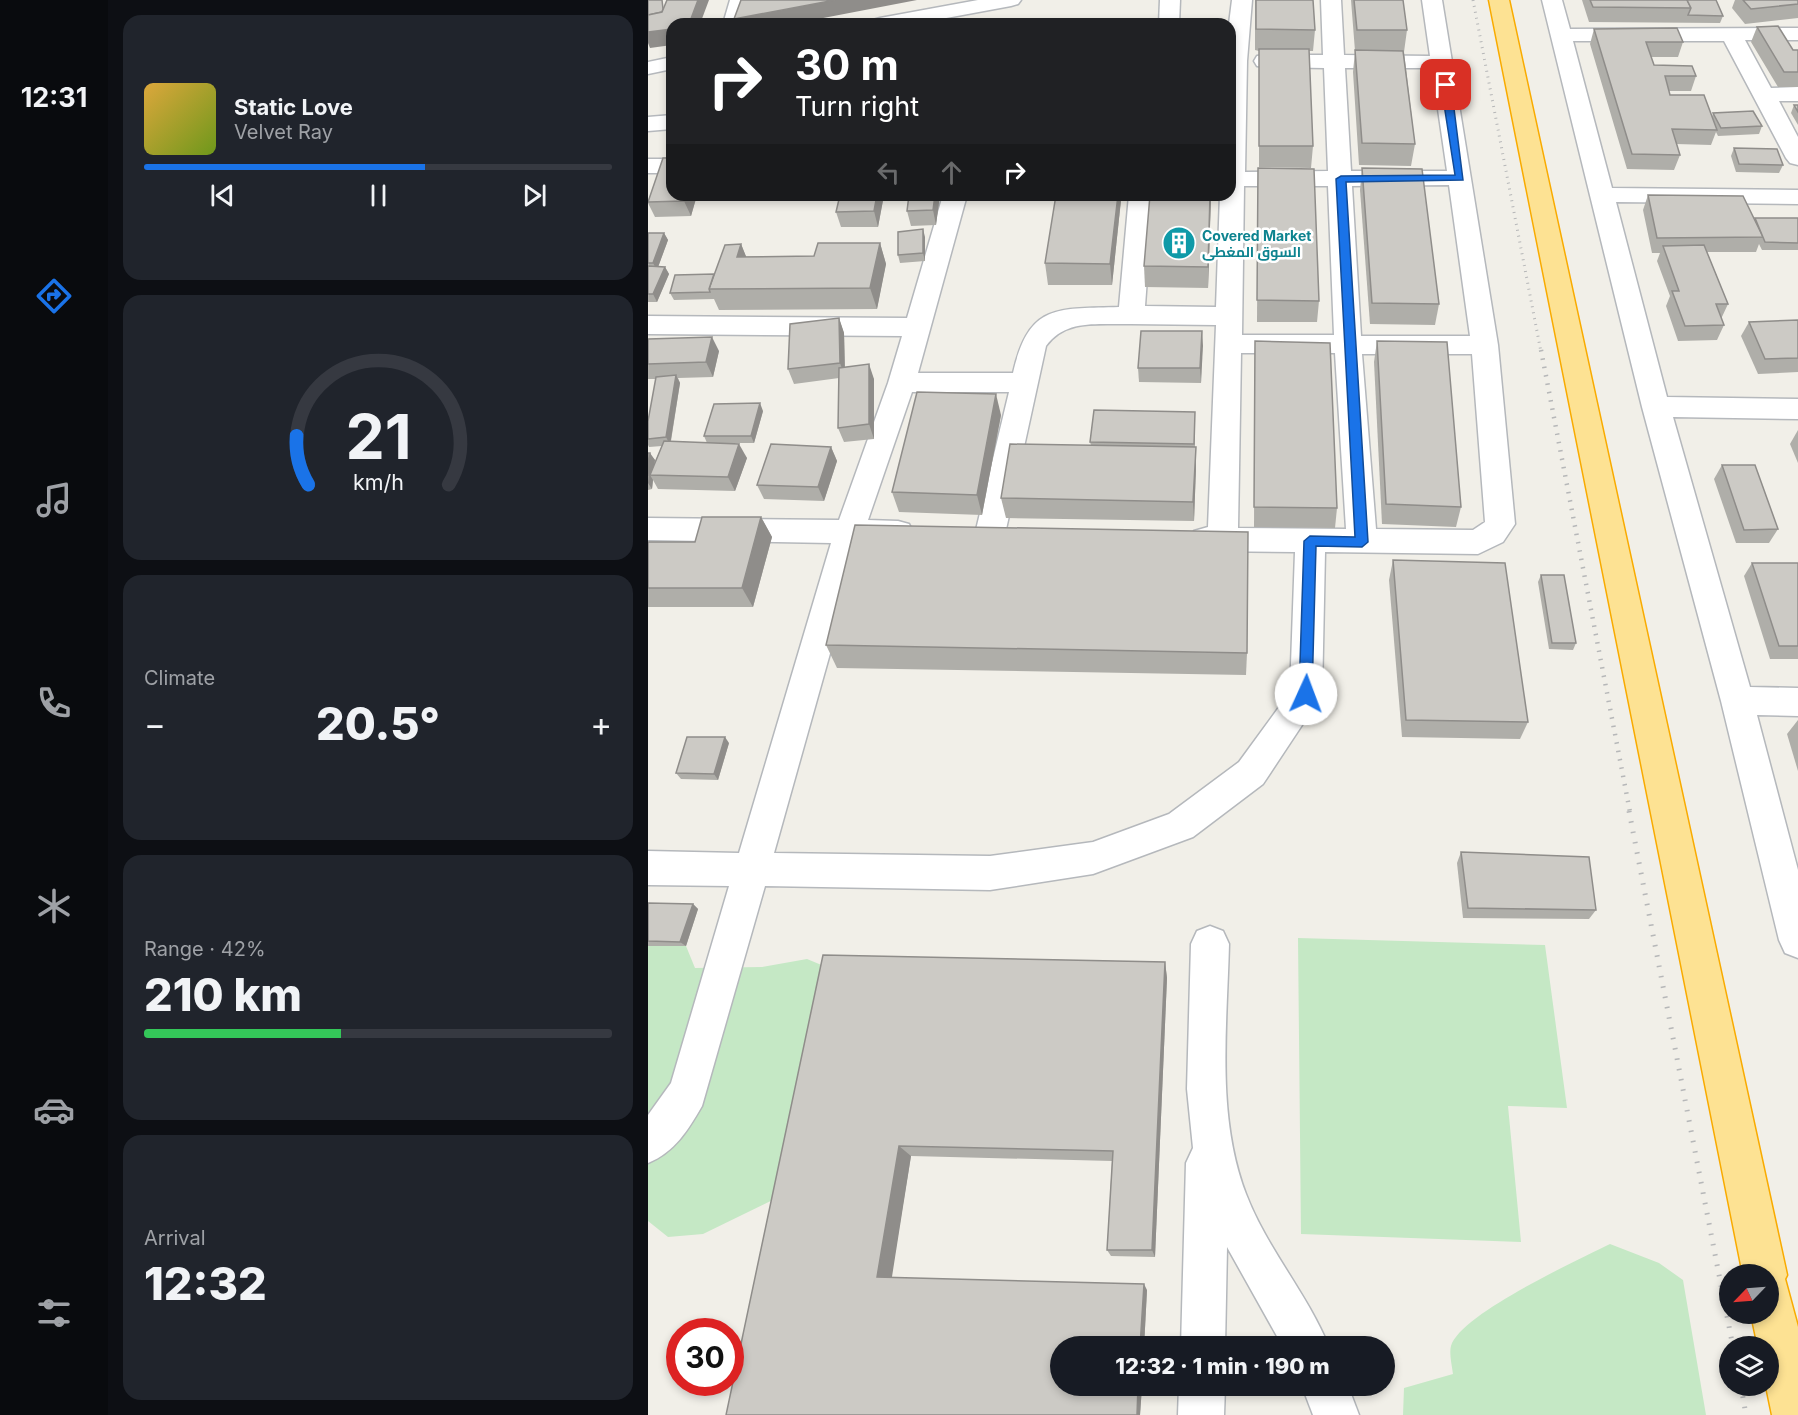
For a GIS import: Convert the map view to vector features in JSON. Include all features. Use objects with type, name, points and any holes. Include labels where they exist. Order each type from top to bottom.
[{"type":"highway","points":[[1499,0],[1764,1264]]},
{"type":"highway","points":[[1775,1324],[1795,1415]]},
{"type":"street","points":[[735,18],[740,0]]},
{"type":"street","points":[[1169,18],[1170,0]]},
{"type":"street","points":[[1236,41],[1242,0]]},
{"type":"street","points":[[1331,0],[1348,344],[1362,542]]},
{"type":"street","points":[[1177,538],[1478,542],[1492,534],[1500,524],[1485,345],[1432,0]]},
{"type":"street","points":[[1552,0],[1656,407],[1737,701],[1798,940]]},
{"type":"street","points":[[912,18],[1002,1],[998,18]]},
{"type":"street","points":[[1561,35],[1798,34]]},
{"type":"street","points":[[1732,35],[1798,158]]},
{"type":"street","points":[[1236,61],[1442,62]]},
{"type":"street","points":[[648,68],[666,64]]},
{"type":"street","points":[[1764,95],[1798,94]]},
{"type":"street","points":[[648,124],[666,122]]},
{"type":"street","points":[[648,166],[666,166]]},
{"type":"street","points":[[1236,179],[1460,178]]},
{"type":"street","points":[[1601,195],[1798,196]]},
{"type":"street","points":[[648,1143],[669,1123],[687,1092],[849,532],[902,383],[953,201]]},
{"type":"street","points":[[1131,315],[1140,201]]},
{"type":"street","points":[[1223,540],[1230,316],[1231,201]]},
{"type":"street","points":[[990,534],[1033,344],[1045,328],[1067,317],[1230,316]]},
{"type":"street","points":[[648,325],[917,327]]},
{"type":"street","points":[[1228,344],[1485,345]]},
{"type":"street","points":[[902,383],[1024,382]]},
{"type":"street","points":[[1656,407],[1798,409]]},
{"type":"street","points":[[648,530],[920,533]]},
{"type":"street","points":[[648,868],[990,873],[1093,858],[1181,826],[1251,773],[1306,694],[1310,541]]},
{"type":"street","points":[[1737,701],[1798,702]]},
{"type":"street","points":[[1203,1336],[1210,944]]},
{"type":"street","points":[[1208,1125],[1218,1173],[1240,1231],[1301,1336]]},
{"type":"street","points":[[1201,1415],[1202,1396]]},
{"type":"street","points":[[1329,1396],[1336,1415]]},
{"type":"green space","points":[[1298,938],[1545,945],[1567,1108],[1508,1106],[1521,1242],[1301,1234]]},
{"type":"green space","points":[[648,946],[686,946],[695,968],[762,967],[807,959],[836,971],[791,1191],[703,1234],[668,1237],[648,1221]]},
{"type":"green space","points":[[1610,1244],[1659,1263],[1683,1280],[1706,1415],[1403,1415],[1404,1388],[1453,1374],[1451,1346],[1459,1333],[1475,1319],[1522,1289]]},
{"type":"building","points":[[648,0],[662,0],[662,12],[648,15]]},
{"type":"building","points":[[667,0],[698,0],[691,18],[666,18],[666,30],[648,32],[648,15],[662,12]]},
{"type":"building","points":[[741,0],[835,0],[739,18],[734,18]]},
{"type":"building","points":[[1256,0],[1313,0],[1315,30],[1256,29]]},
{"type":"building","points":[[1354,0],[1403,0],[1407,30],[1357,30]]},
{"type":"building","points":[[1590,0],[1687,0],[1691,8],[1593,7]]},
{"type":"building","points":[[1687,0],[1716,0],[1723,16],[1688,15],[1691,8]]},
{"type":"building","points":[[1743,0],[1798,0],[1798,4],[1751,9]]},
{"type":"building","points":[[1778,26],[1793,50],[1798,50],[1798,72],[1784,72],[1757,27]]},
{"type":"building","points":[[1677,28],[1683,42],[1646,42],[1654,65],[1692,66],[1696,76],[1665,76],[1670,95],[1704,95],[1717,130],[1672,129],[1680,155],[1632,154],[1594,29]]},
{"type":"building","points":[[1259,49],[1309,49],[1313,146],[1259,146]]},
{"type":"building","points":[[1355,50],[1403,51],[1415,144],[1362,143]]},
{"type":"building","points":[[1753,111],[1762,126],[1721,128],[1713,113]]},
{"type":"building","points":[[1734,148],[1777,149],[1783,165],[1739,164]]},
{"type":"building","points":[[663,158],[666,158],[666,201],[684,201],[648,202]]},
{"type":"building","points":[[1258,168],[1314,169],[1319,301],[1257,300]]},
{"type":"building","points":[[1362,168],[1422,169],[1439,304],[1372,303]]},
{"type":"building","points":[[1648,195],[1743,196],[1763,237],[1657,238]]},
{"type":"building","points":[[839,201],[876,201],[874,211],[836,212]]},
{"type":"building","points":[[908,201],[934,201],[933,210],[907,211]]},
{"type":"building","points":[[1055,201],[1117,201],[1110,264],[1045,263]]},
{"type":"building","name":"Covered Market السوق المغطى","points":[[1149,201],[1210,201],[1208,267],[1144,266]]},
{"type":"building","points":[[1755,218],[1798,218],[1798,243],[1765,242]]},
{"type":"building","points":[[923,229],[923,253],[898,255],[898,232]]},
{"type":"building","points":[[648,233],[664,233],[653,263],[648,263]]},
{"type":"building","points":[[818,243],[880,243],[870,288],[709,289],[725,245],[741,244],[737,257],[814,256]]},
{"type":"building","points":[[1704,245],[1728,304],[1716,304],[1724,325],[1685,326],[1672,291],[1679,291],[1663,246]]},
{"type":"building","points":[[648,266],[665,267],[653,294],[648,294]]},
{"type":"building","points":[[714,274],[710,292],[670,293],[675,275]]},
{"type":"building","points":[[839,318],[840,363],[788,369],[790,324]]},
{"type":"building","points":[[1798,320],[1798,358],[1765,359],[1749,322]]},
{"type":"building","points":[[1141,331],[1202,331],[1200,368],[1138,368]]},
{"type":"building","points":[[712,337],[706,362],[648,364],[648,339]]},
{"type":"building","points":[[1255,341],[1330,343],[1337,508],[1254,507]]},
{"type":"building","points":[[1377,341],[1447,342],[1461,507],[1386,504]]},
{"type":"building","points":[[869,364],[869,424],[838,428],[839,368]]},
{"type":"building","points":[[676,375],[666,437],[648,439],[648,421],[656,377]]},
{"type":"building","points":[[917,392],[996,394],[977,495],[892,492]]},
{"type":"building","points":[[760,403],[751,436],[704,436],[714,404]]},
{"type":"building","points":[[1094,410],[1195,412],[1194,444],[1090,442]]},
{"type":"building","points":[[664,441],[739,444],[728,477],[650,475]]},
{"type":"building","points":[[771,444],[831,447],[818,487],[757,485]]},
{"type":"building","points":[[1010,444],[1196,447],[1193,502],[1001,498]]},
{"type":"building","points":[[648,453],[650,453],[648,476]]},
{"type":"building","points":[[1722,465],[1755,465],[1778,529],[1744,530]]},
{"type":"building","points":[[702,517],[761,517],[742,588],[648,588],[648,542],[695,542]]},
{"type":"building","points":[[855,525],[1248,532],[1247,653],[826,645]]},
{"type":"building","points":[[1393,560],[1505,563],[1528,722],[1406,720]]},
{"type":"building","points":[[1752,563],[1798,563],[1798,646],[1779,646]]},
{"type":"building","points":[[1541,575],[1564,575],[1576,643],[1552,643]]},
{"type":"building","points":[[687,737],[725,737],[714,774],[676,773]]},
{"type":"building","points":[[1461,852],[1589,857],[1596,910],[1468,908]]},
{"type":"building","points":[[648,903],[693,904],[680,942],[648,941]]},
{"type":"building","points":[[823,955],[1165,962],[1152,1250],[1107,1250],[1113,1151],[899,1146],[877,1277],[1144,1284],[1141,1336],[1050,1336],[1050,1396],[1138,1396],[1137,1415],[726,1415],[730,1396],[744,1396],[744,1330]]},
{"type":"railway","points":[[1473,0],[1541,352]]},
{"type":"railway","points":[[1541,350],[1630,812]]},
{"type":"railway","points":[[1629,811],[1731,1336]]},
{"type":"railway","points":[[1743,1396],[1746,1415]]},
{"type":"place","name":"Covered Market السوق المغطى","points":[[1179,243]]},
{"type":"route","points":[[1306,694],[1310,541],[1362,542],[1348,344],[1341,179],[1460,178],[1446,85]]}]
